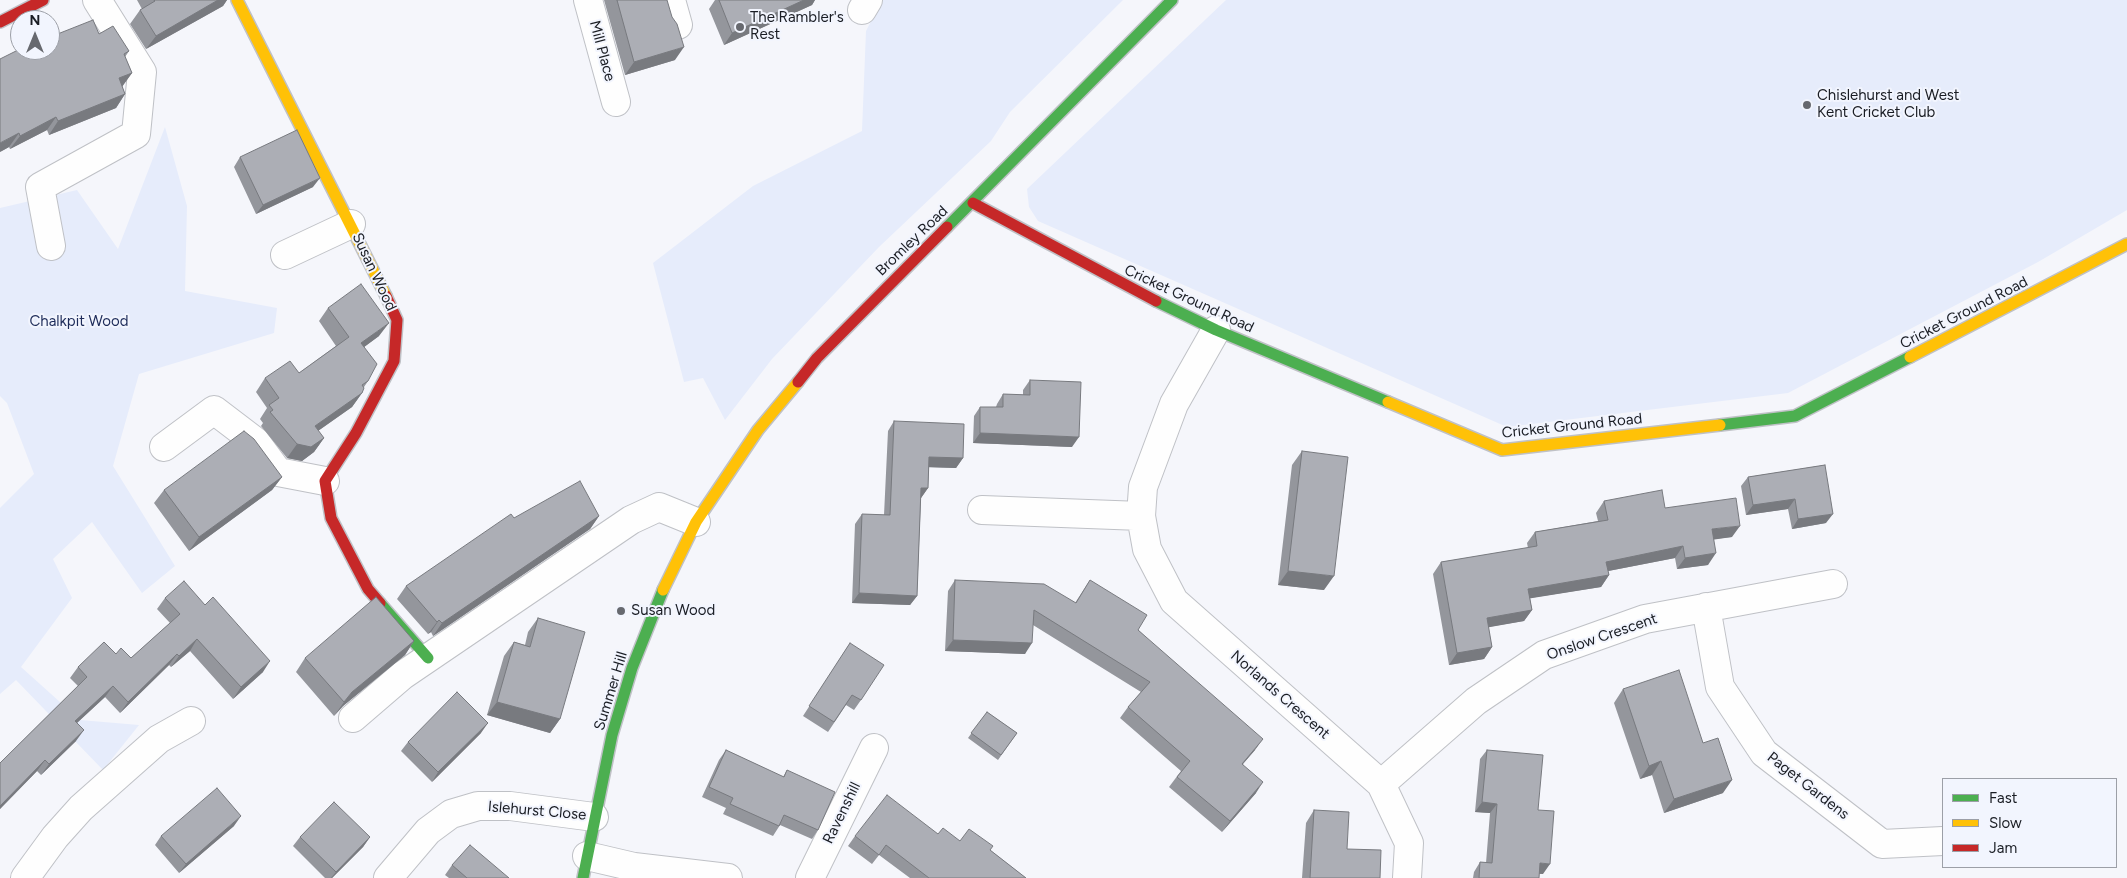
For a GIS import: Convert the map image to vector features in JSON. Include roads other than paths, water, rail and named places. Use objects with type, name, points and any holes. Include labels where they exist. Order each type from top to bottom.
[{"type":"street","points":[[0,22],[44,0]]},
{"type":"street","points":[[51,246],[40,187],[136,134],[142,72],[98,0]]},
{"type":"street","name":"Susan Wood","points":[[236,0],[351,224],[396,320],[394,361],[356,433],[324,481]]},
{"type":"street","name":"Mill Place","points":[[588,0],[616,102]]},
{"type":"street","name":"Bromley Road","points":[[696,522],[758,430],[817,358],[893,279],[973,203],[1056,114],[1172,0]]},
{"type":"street","name":"Cricket Ground Road","points":[[973,203],[1129,288],[1216,330],[1502,450],[1795,416],[2127,244]]},
{"type":"street","name":"Susan Wood","points":[[285,255],[351,224]]},
{"type":"street","name":"Norlands Crescent","points":[[1216,330],[1174,404],[1143,487],[1141,516],[1147,549],[1174,601],[1381,784],[1409,843],[1407,878]]},
{"type":"street","points":[[164,447],[214,410],[256,442],[278,472],[324,481],[331,518],[368,590],[428,658]]},
{"type":"street","points":[[353,718],[403,675],[631,520],[659,507],[696,522]]},
{"type":"street","points":[[982,510],[1141,516]]},
{"type":"street","name":"Summer Hill","points":[[585,867],[612,735],[632,668],[659,598],[696,522]]},
{"type":"street","name":"Onslow Crescent","points":[[1381,784],[1476,701],[1544,655],[1645,619],[1833,584]]},
{"type":"street","name":"Paget Gardens","points":[[1706,607],[1720,687],[1764,753],[1882,844],[1942,841]]},
{"type":"street","points":[[25,878],[55,837],[81,808],[159,739],[191,721]]},
{"type":"street","name":"Ravenshill","points":[[810,878],[874,748]]},
{"type":"street","name":"Islehurst Close","points":[[388,878],[428,831],[451,814],[478,806],[510,806],[594,817]]},
{"type":"street","points":[[585,867],[634,867],[728,878]]},
{"type":"place","name":"The Rambler's Rest","points":[[740,27]]},
{"type":"place","name":"Chislehurst and West Kent Cricket Club","points":[[1807,105]]},
{"type":"place","name":"Susan Wood","points":[[621,611]]},
{"type":"park label","name":"Chalkpit Wood","points":[[79,322]]}]
